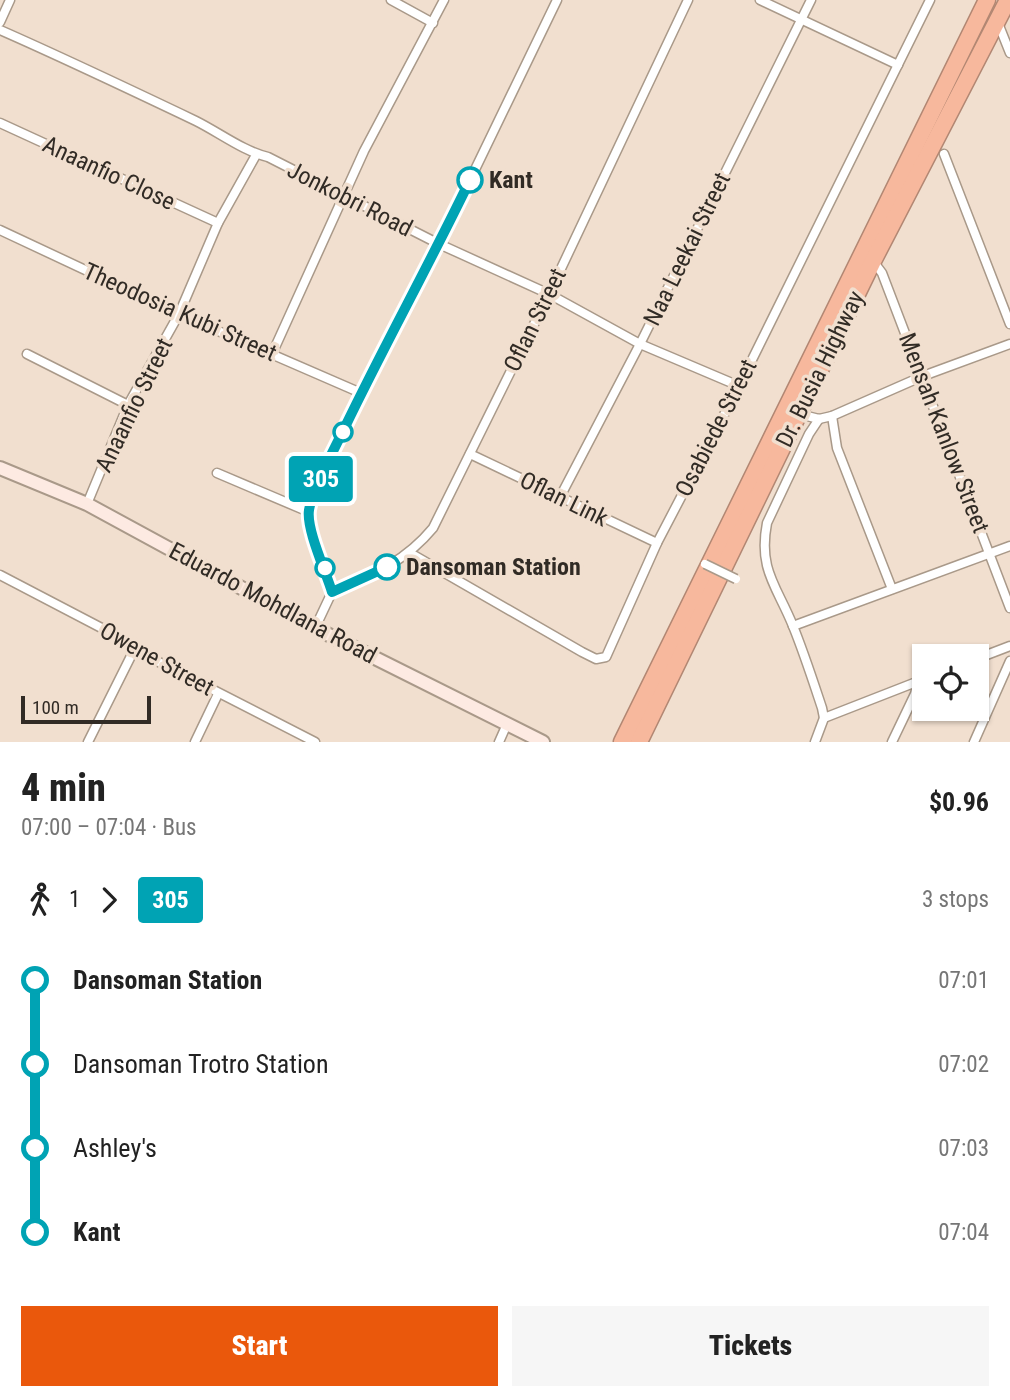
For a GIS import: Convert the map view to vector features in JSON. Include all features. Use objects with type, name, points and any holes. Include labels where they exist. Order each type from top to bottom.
[{"type":"highway","name":"Dr. Busia Highway","points":[[622,742],[987,0]]},
{"type":"highway","points":[[998,20],[997,12],[1002,0]]},
{"type":"highway","name":"Dr. Busia Highway","points":[[639,742],[873,261],[1008,0]]},
{"type":"main road","name":"Eduardo Mohdlana Road","points":[[0,468],[87,504],[315,628],[543,742]]},
{"type":"street","points":[[0,22],[10,0]]},
{"type":"street","points":[[391,0],[433,23]]},
{"type":"street","points":[[272,354],[364,151],[444,0]]},
{"type":"street","points":[[315,628],[332,592],[312,532],[309,512],[318,486],[361,393],[439,244],[557,0]]},
{"type":"street","name":"Oflan Street","points":[[332,592],[397,562],[410,553],[433,528],[549,294],[688,0]]},
{"type":"street","points":[[760,0],[898,65]]},
{"type":"street","name":"Naa Leekai Street","points":[[560,497],[640,344],[811,0]]},
{"type":"street","name":"Osabiede Street","points":[[410,553],[582,652],[600,659],[606,657],[657,543],[739,386],[930,0]]},
{"type":"street","points":[[998,20],[1010,53]]},
{"type":"street","name":"Jonkobri Road","points":[[0,30],[80,65],[202,124],[256,155],[268,158],[439,244],[549,294],[640,344],[739,386]]},
{"type":"street","name":"Anaanfio Close","points":[[0,123],[218,223]]},
{"type":"street","points":[[944,154],[1010,324]]},
{"type":"street","name":"Anaanfio Street","points":[[87,504],[128,405],[179,314],[218,223],[256,155]]},
{"type":"street","name":"Theodosia Kubi Street","points":[[0,230],[179,314],[361,393]]},
{"type":"street","name":"Mensah Kanlow Street","points":[[873,261],[882,273],[1010,608]]},
{"type":"street","points":[[799,414],[819,419],[832,416],[922,376],[1010,344]]},
{"type":"street","points":[[27,354],[128,405]]},
{"type":"street","points":[[832,416],[837,448],[892,589]]},
{"type":"street","points":[[815,742],[824,718],[793,626],[767,574],[764,535],[772,512],[809,434],[819,419]]},
{"type":"street","name":"Oflan Link","points":[[470,454],[657,543]]},
{"type":"street","points":[[217,473],[309,512]]},
{"type":"street","points":[[793,626],[1010,546]]},
{"type":"street","points":[[705,564],[736,579]]},
{"type":"street","name":"Owene Street","points":[[0,575],[136,646],[149,657],[218,694],[315,742]]},
{"type":"street","points":[[88,742],[136,646]]},
{"type":"street","points":[[989,654],[1010,646]]},
{"type":"street","points":[[974,742],[1010,661]]},
{"type":"street","points":[[824,718],[912,684]]},
{"type":"street","points":[[195,742],[218,694]]},
{"type":"street","points":[[892,742],[912,700]]},
{"type":"street","points":[[499,742],[508,724]]},
{"type":"bus line","name":"305","points":[[387,567],[332,592],[312,532],[309,512],[318,486],[361,393],[470,180]]},
{"type":"place","name":"Kant","points":[[470,180]]},
{"type":"place","name":"Dansoman Station","points":[[387,567]]}]
